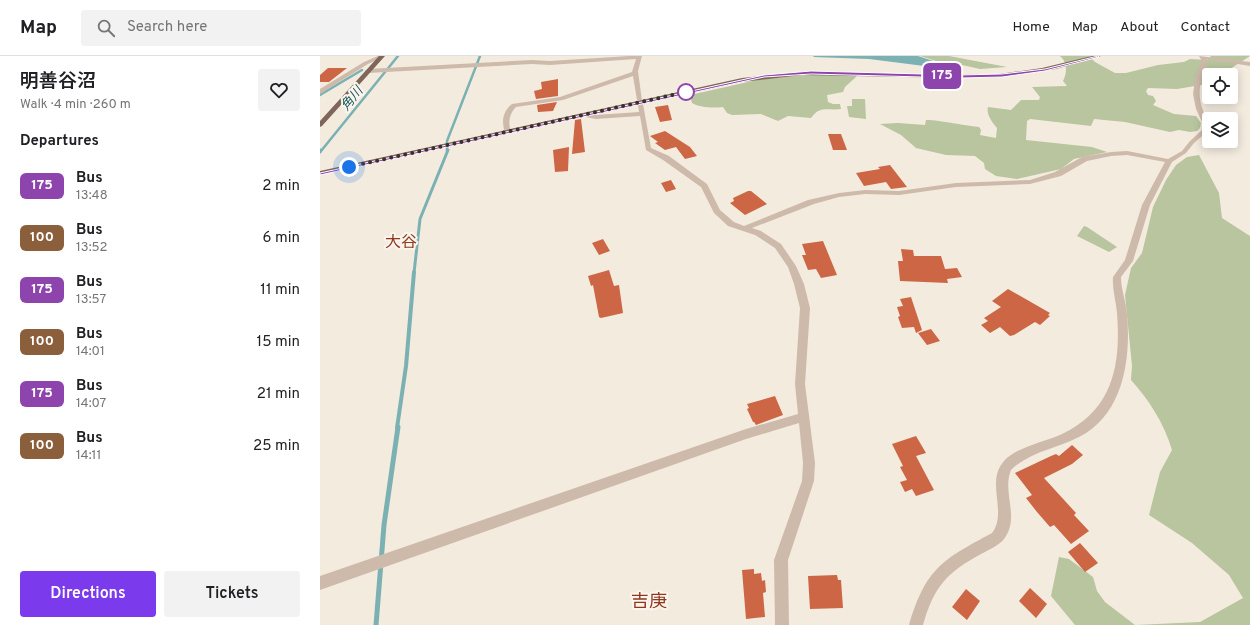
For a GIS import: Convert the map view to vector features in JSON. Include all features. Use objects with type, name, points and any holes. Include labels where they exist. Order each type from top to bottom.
[{"type":"main road","points":[[320,173],[742,80],[772,75],[811,72],[996,76],[1045,70],[1098,56]]},
{"type":"main road","points":[[320,125],[381,57]]},
{"type":"street","points":[[320,92],[366,62],[381,57]]},
{"type":"street","points":[[368,71],[532,62],[550,64],[638,57],[635,73],[648,149],[663,156],[694,177],[704,186],[722,218],[743,229],[758,232],[778,246],[792,266],[799,284],[805,308],[800,384],[809,463],[808,482],[781,560],[782,625]]},
{"type":"street","points":[[916,625],[925,596],[936,577],[952,562],[1003,534],[1002,475],[1010,462],[1084,428],[1101,412],[1113,395],[1119,376],[1124,340],[1117,276],[1129,261],[1146,205],[1169,161],[1184,152],[1192,142],[1206,130],[1207,126],[1196,102],[1201,69],[1205,61],[1203,57],[1250,64]]},
{"type":"street","points":[[508,132],[505,123],[510,108],[514,105],[561,100],[635,73]]},
{"type":"street","points":[[583,115],[596,117],[642,114]]},
{"type":"street","points":[[743,229],[810,202],[839,195],[865,192],[899,193],[956,185],[1030,182],[1058,174],[1085,159],[1110,154],[1127,153],[1169,161]]},
{"type":"street","points":[[320,583],[746,434],[804,417]]},
{"type":"green space","points":[[920,56],[949,56],[1007,67],[980,69],[962,65],[952,66]]},
{"type":"green space","points":[[1060,56],[1089,56],[1095,62],[1115,73],[1126,73],[1158,65],[1184,62],[1190,59],[1207,60],[1211,56],[1250,56],[1232,68],[1202,68],[1202,85],[1177,89],[1148,88],[1146,91],[1148,95],[1153,96],[1156,101],[1153,105],[1174,114],[1196,116],[1201,123],[1200,128],[1197,131],[1190,132],[1179,130],[1170,132],[1125,122],[1094,119],[1091,126],[1030,119],[1027,121],[1026,140],[1092,147],[1107,152],[1074,159],[1061,169],[1017,179],[996,176],[985,169],[984,163],[975,156],[946,155],[916,148],[901,135],[880,124],[898,123],[925,125],[926,120],[936,121],[979,127],[981,130],[980,135],[996,138],[997,128],[991,121],[988,107],[1011,110],[1021,100],[1039,100],[1040,97],[1032,87],[1067,86],[1063,81],[1066,65]]},
{"type":"green space","points":[[814,74],[857,76],[845,87],[843,92],[827,95],[828,102],[840,104],[841,109],[824,109],[818,111],[811,118],[788,116],[778,121],[761,114],[732,115],[727,113],[723,107],[699,106],[692,103],[690,95],[757,80]]},
{"type":"green space","points":[[852,99],[865,99],[866,119],[849,117],[847,106],[852,106]]},
{"type":"green space","points":[[1199,155],[1219,193],[1222,218],[1250,236],[1250,625],[1135,625],[1200,622],[1243,598],[1229,575],[1192,543],[1149,515],[1160,472],[1172,450],[1165,430],[1155,412],[1131,380],[1132,366],[1125,295],[1131,268],[1142,253],[1153,207],[1166,180],[1176,165],[1187,157]]},
{"type":"green space","points":[[1084,226],[1117,247],[1109,252],[1077,236]]},
{"type":"green space","points":[[1059,557],[1069,559],[1093,577],[1097,591],[1105,602],[1135,625],[1075,625],[1051,596]]},
{"type":"water","points":[[918,56],[951,67],[940,68],[869,59],[813,57]]},
{"type":"building","points":[[328,68],[347,68],[329,82],[320,82],[320,75]]},
{"type":"building","points":[[558,79],[558,96],[536,99],[534,91],[542,89],[541,82]]},
{"type":"building","points":[[557,102],[553,111],[538,112],[537,105]]},
{"type":"building","points":[[668,105],[672,120],[660,122],[655,107]]},
{"type":"building","points":[[581,119],[585,152],[572,154],[575,120]]},
{"type":"building","points":[[665,131],[690,147],[697,156],[685,159],[676,147],[665,150],[655,143],[658,142],[650,136]]},
{"type":"building","points":[[828,134],[841,134],[847,150],[833,150]]},
{"type":"building","points":[[569,147],[568,171],[555,172],[553,150]]},
{"type":"building","points":[[890,165],[907,187],[891,189],[886,182],[864,186],[856,173],[880,169],[878,167]]},
{"type":"building","points":[[671,180],[676,189],[666,192],[661,183]]},
{"type":"building","points":[[751,191],[767,204],[745,215],[730,203],[734,201],[733,198]]},
{"type":"building","points":[[603,239],[610,251],[599,255],[592,243]]},
{"type":"building","points":[[823,241],[837,275],[821,278],[816,269],[808,270],[802,255],[806,255],[802,244]]},
{"type":"building","points":[[901,249],[913,250],[914,256],[941,256],[945,269],[957,268],[962,277],[947,279],[948,283],[900,281],[898,261],[903,261]]},
{"type":"building","points":[[609,270],[614,286],[619,285],[623,313],[601,318],[599,317],[593,285],[591,286],[588,276]]},
{"type":"building","points":[[1008,289],[1050,313],[1048,315],[1050,316],[1040,325],[1035,322],[1014,335],[1010,336],[1000,327],[990,333],[981,325],[988,321],[984,318],[1001,307],[992,301]]},
{"type":"building","points":[[911,297],[922,330],[916,333],[914,327],[902,328],[898,317],[900,316],[897,307],[903,306],[900,299]]},
{"type":"building","points":[[931,329],[940,341],[927,345],[918,333]]},
{"type":"building","points":[[775,396],[783,415],[756,425],[747,409],[749,408],[747,404]]},
{"type":"building","points":[[916,436],[926,453],[916,456],[934,490],[916,496],[912,489],[905,492],[900,482],[907,480],[900,467],[903,466],[892,444]]},
{"type":"building","points":[[1072,445],[1083,455],[1072,464],[1044,478],[1076,513],[1074,515],[1089,531],[1071,544],[1054,525],[1050,527],[1037,512],[1026,498],[1032,495],[1015,473],[1056,454],[1059,456]]},
{"type":"building","points":[[1080,543],[1098,563],[1085,572],[1068,552]]},
{"type":"building","points":[[754,569],[754,574],[761,573],[762,581],[765,580],[766,592],[763,593],[765,617],[746,619],[742,570]]},
{"type":"building","points":[[837,575],[838,580],[841,580],[843,608],[810,609],[808,576]]},
{"type":"building","points":[[1030,588],[1047,604],[1036,618],[1019,601]]},
{"type":"building","points":[[966,589],[980,601],[967,620],[952,607]]},
{"type":"waterway","name":"角川","points":[[321,151],[398,56]]},
{"type":"waterway","points":[[447,151],[447,141],[480,56]]},
{"type":"waterway","name":"角川","points":[[320,95],[362,70]]},
{"type":"waterway","points":[[414,273],[420,219],[448,150]]},
{"type":"waterway","points":[[397,428],[406,366],[414,272]]},
{"type":"waterway","points":[[376,625],[384,525],[398,427]]},
{"type":"bus line","name":"175","points":[[320,173],[764,76],[811,72],[960,76],[1002,75],[1035,72],[1098,56]]},
{"type":"district","name":"大谷","points":[[401,241]]},
{"type":"district","name":"吉庚","points":[[649,601]]},
{"type":"route","points":[[349,167],[686,92]]}]
